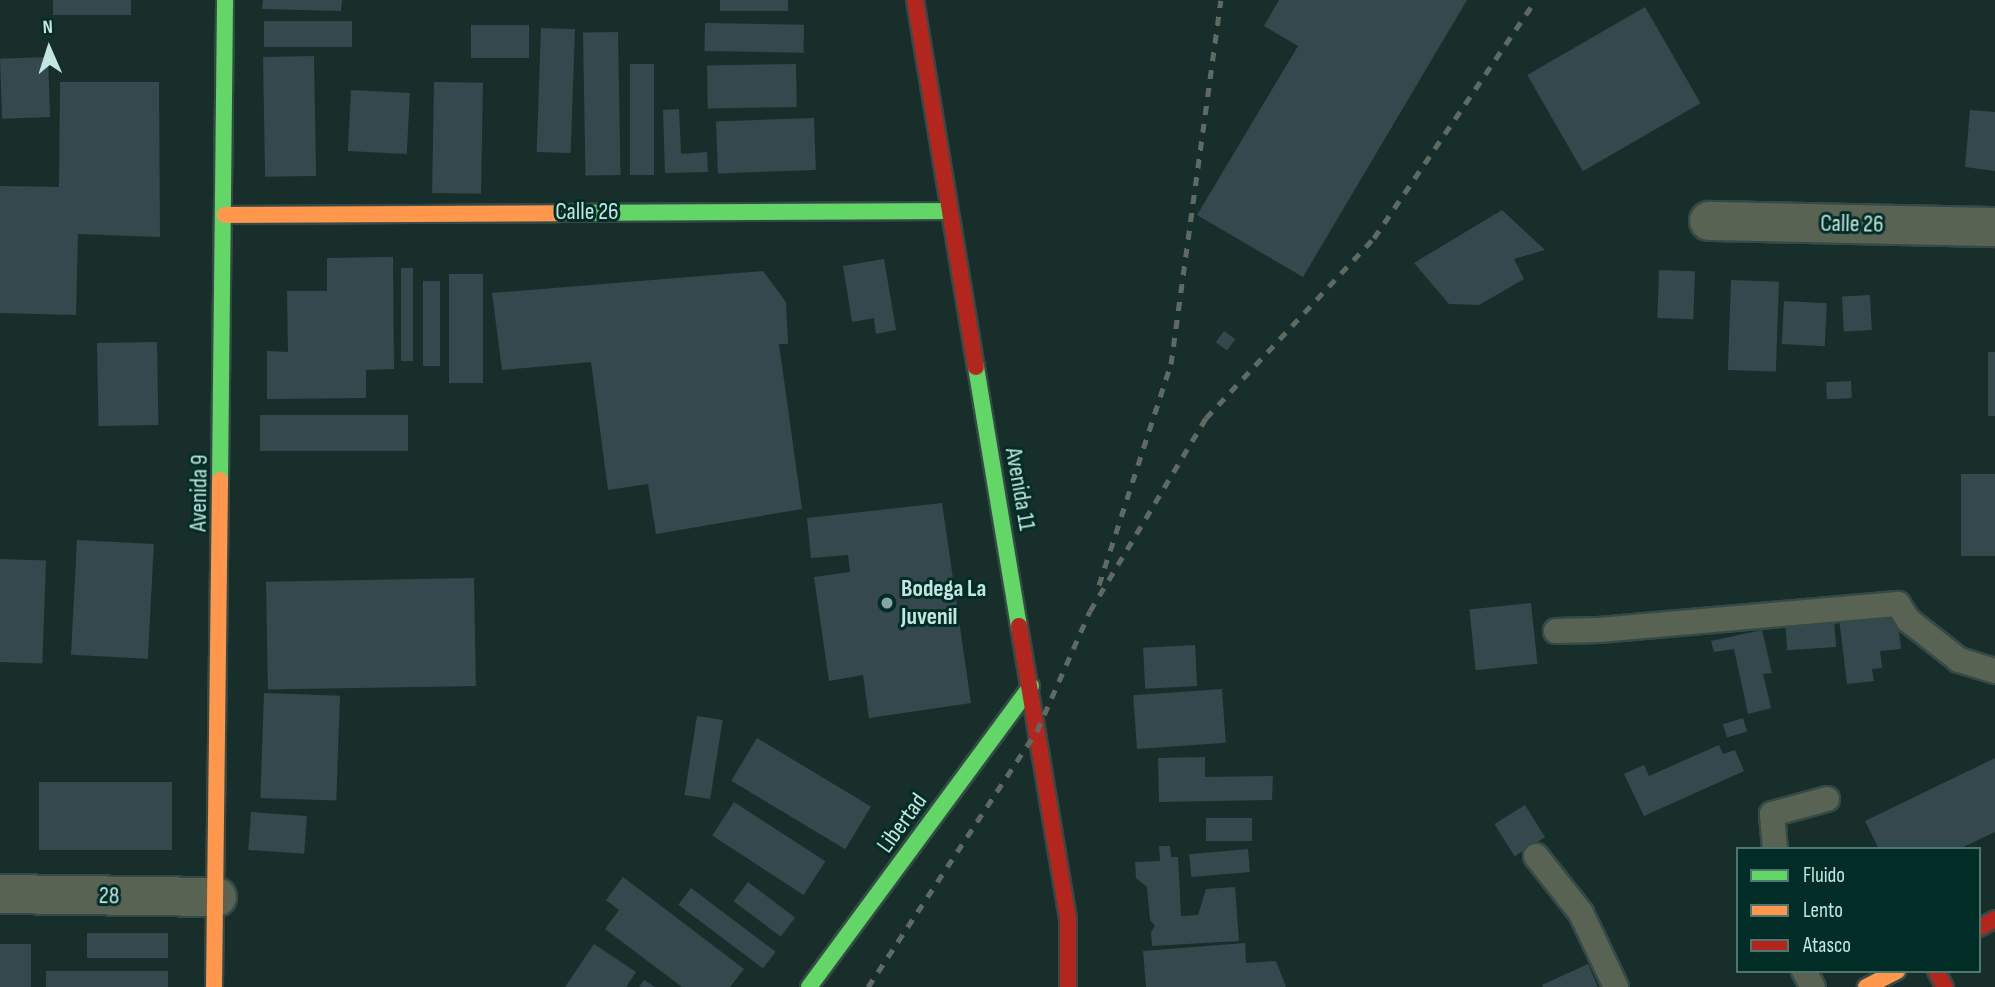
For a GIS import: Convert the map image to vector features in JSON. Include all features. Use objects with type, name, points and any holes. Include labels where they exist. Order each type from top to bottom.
[{"type":"main road","name":"Avenida 9","points":[[214,987],[225,215],[225,0]]},
{"type":"main road","name":"Avenida 11","points":[[915,0],[1068,919],[1068,987]]},
{"type":"main road","name":"Calle 26","points":[[225,215],[948,211]]},
{"type":"main road","name":"Libertad","points":[[809,987],[1031,686]]},
{"type":"main road","points":[[1866,987],[1892,973]]},
{"type":"street","name":"Calle 26","points":[[1709,221],[1995,227]]},
{"type":"street","name":"28","points":[[0,894],[217,897]]},
{"type":"lane","points":[[1556,631],[1599,630],[1898,604],[1908,620],[1959,660],[1995,671]]},
{"type":"lane","points":[[1775,847],[1772,814],[1826,799]]},
{"type":"lane","points":[[1536,856],[1581,913],[1616,987]]},
{"type":"building","points":[[53,0],[131,0],[131,15],[53,15]]},
{"type":"building","points":[[263,0],[342,0],[341,11],[262,9]]},
{"type":"building","points":[[720,0],[788,0],[788,11],[720,11]]},
{"type":"building","points":[[1279,0],[1467,0],[1303,277],[1197,215],[1298,46],[1264,26]]},
{"type":"building","points":[[1645,7],[1700,103],[1583,171],[1527,75]]},
{"type":"building","points":[[264,21],[352,21],[352,47],[264,47]]},
{"type":"building","points":[[705,23],[804,25],[803,53],[705,51]]},
{"type":"building","points":[[471,25],[529,25],[529,58],[471,58]]},
{"type":"building","points":[[541,28],[575,29],[571,153],[537,152]]},
{"type":"building","points":[[618,32],[620,175],[586,176],[583,33]]},
{"type":"building","points":[[314,56],[316,176],[265,177],[263,57]]},
{"type":"building","points":[[48,57],[50,117],[2,119],[0,59]]},
{"type":"building","points":[[630,64],[654,64],[654,175],[630,175]]},
{"type":"building","points":[[796,64],[797,107],[708,109],[707,66]]},
{"type":"building","points":[[60,82],[159,82],[160,237],[78,234],[76,315],[0,313],[0,186],[59,187]]},
{"type":"building","points":[[434,82],[483,83],[481,194],[432,193]]},
{"type":"building","points":[[351,90],[410,93],[407,154],[348,151]]},
{"type":"building","points":[[679,109],[681,154],[707,152],[708,172],[665,173],[663,110]]},
{"type":"building","points":[[1970,110],[1995,112],[1995,171],[1965,167]]},
{"type":"building","points":[[814,118],[816,170],[718,173],[716,121]]},
{"type":"building","points":[[1502,210],[1545,250],[1514,259],[1524,279],[1479,305],[1449,304],[1414,263]]},
{"type":"building","points":[[393,257],[394,369],[366,370],[366,398],[267,399],[267,351],[288,352],[287,291],[327,291],[327,258]]},
{"type":"building","points":[[884,259],[896,330],[876,334],[874,318],[852,322],[843,266]]},
{"type":"building","points":[[401,268],[413,268],[413,361],[401,361]]},
{"type":"building","points":[[1659,270],[1695,271],[1693,319],[1657,318]]},
{"type":"building","points":[[763,271],[786,302],[788,344],[779,344],[802,509],[656,534],[648,484],[608,490],[591,362],[502,370],[492,293]]},
{"type":"building","points":[[449,274],[483,274],[483,383],[449,383]]},
{"type":"building","points":[[1731,280],[1779,282],[1776,372],[1728,370]]},
{"type":"building","points":[[423,281],[440,281],[440,366],[423,366]]},
{"type":"building","points":[[1870,295],[1872,330],[1844,331],[1842,296]]},
{"type":"building","points":[[1784,301],[1827,303],[1825,346],[1782,344]]},
{"type":"building","points":[[1224,331],[1235,339],[1227,351],[1216,342]]},
{"type":"building","points":[[157,342],[158,425],[98,426],[97,343]]},
{"type":"building","points":[[1988,352],[1995,352],[1995,416],[1988,416]]},
{"type":"building","points":[[1851,381],[1852,398],[1827,399],[1826,382]]},
{"type":"building","points":[[260,415],[408,415],[408,451],[260,451]]},
{"type":"building","points":[[1961,474],[1995,474],[1995,556],[1961,556]]},
{"type":"building","points":[[942,503],[971,703],[869,718],[863,675],[829,681],[814,577],[850,572],[848,555],[811,558],[807,518]]},
{"type":"building","points":[[77,540],[154,544],[148,659],[71,655]]},
{"type":"building","points":[[0,559],[46,561],[42,664],[0,662]]},
{"type":"building","points":[[474,578],[476,686],[268,690],[266,582]]},
{"type":"building","points":[[1531,603],[1537,664],[1476,670],[1469,609]]},
{"type":"building","points":[[1897,611],[1901,649],[1880,651],[1882,668],[1872,669],[1874,681],[1847,684],[1839,618]]},
{"type":"building","points":[[1834,617],[1836,647],[1787,650],[1785,620]]},
{"type":"building","points":[[1762,630],[1772,673],[1763,674],[1771,708],[1748,714],[1734,649],[1714,652],[1711,641]]},
{"type":"building","points":[[1195,645],[1197,686],[1145,689],[1143,648]]},
{"type":"building","points":[[1222,689],[1226,743],[1137,749],[1133,695]]},
{"type":"building","points":[[264,693],[340,696],[336,801],[260,798]]},
{"type":"building","points":[[697,716],[723,720],[710,799],[684,795]]},
{"type":"building","points":[[1743,718],[1747,731],[1727,738],[1723,724]]},
{"type":"building","points":[[757,738],[871,807],[845,849],[731,781]]},
{"type":"building","points":[[1719,745],[1723,754],[1735,750],[1744,771],[1644,816],[1624,774],[1644,765],[1649,776]]},
{"type":"building","points":[[1205,757],[1205,777],[1273,776],[1272,800],[1159,802],[1158,758]]},
{"type":"building","points":[[1995,758],[1995,832],[1963,847],[1878,847],[1865,821]]},
{"type":"building","points":[[39,782],[172,782],[172,850],[39,850]]},
{"type":"building","points":[[734,802],[825,861],[804,895],[712,836]]},
{"type":"building","points":[[1525,805],[1545,837],[1515,856],[1494,824]]},
{"type":"building","points":[[251,812],[307,816],[304,854],[248,850]]},
{"type":"building","points":[[1206,818],[1252,818],[1252,841],[1206,841]]},
{"type":"building","points":[[1159,846],[1170,846],[1171,857],[1178,857],[1181,916],[1198,915],[1206,889],[1235,887],[1239,941],[1152,946],[1151,932],[1155,926],[1150,920],[1147,887],[1136,878],[1135,862],[1160,861]]},
{"type":"building","points":[[1248,849],[1250,872],[1191,877],[1189,854]]},
{"type":"building","points":[[623,877],[744,969],[730,987],[682,987],[605,929],[619,910],[606,900]]},
{"type":"building","points":[[748,882],[795,918],[781,937],[734,901]]},
{"type":"building","points":[[691,888],[776,952],[763,969],[678,905]]},
{"type":"building","points":[[87,933],[168,933],[168,958],[87,958]]},
{"type":"building","points":[[1245,943],[1246,963],[1276,961],[1286,987],[1146,987],[1143,951]]},
{"type":"building","points":[[0,944],[31,944],[31,987],[0,987]]},
{"type":"building","points":[[594,944],[636,972],[626,987],[565,987]]},
{"type":"building","points":[[1588,964],[1598,987],[1542,985]]},
{"type":"building","points":[[46,971],[168,971],[168,987],[46,987]]},
{"type":"building","points":[[644,980],[655,987],[639,987]]},
{"type":"railway","points":[[1099,585],[1171,364],[1221,0]]},
{"type":"railway","points":[[868,987],[1037,731],[1090,611],[1206,418],[1374,238],[1536,0]]},
{"type":"traffic: fast","points":[[220,480],[225,0]]},
{"type":"traffic: fast","points":[[557,213],[948,211]]},
{"type":"traffic: fast","points":[[976,367],[1019,626]]},
{"type":"traffic: fast","points":[[809,987],[1031,686]]},
{"type":"traffic: slow","points":[[225,215],[557,213]]},
{"type":"traffic: slow","points":[[214,987],[220,480]]},
{"type":"traffic: slow","points":[[1866,987],[1893,973]]},
{"type":"traffic: jam","points":[[915,0],[976,367]]},
{"type":"traffic: jam","points":[[1019,626],[1068,919],[1068,987]]},
{"type":"traffic: jam","points":[[1981,927],[1995,919]]},
{"type":"traffic: jam","points":[[1937,973],[1945,987]]},
{"type":"place","name":"Bodega La Juvenil","points":[[887,603]]}]
